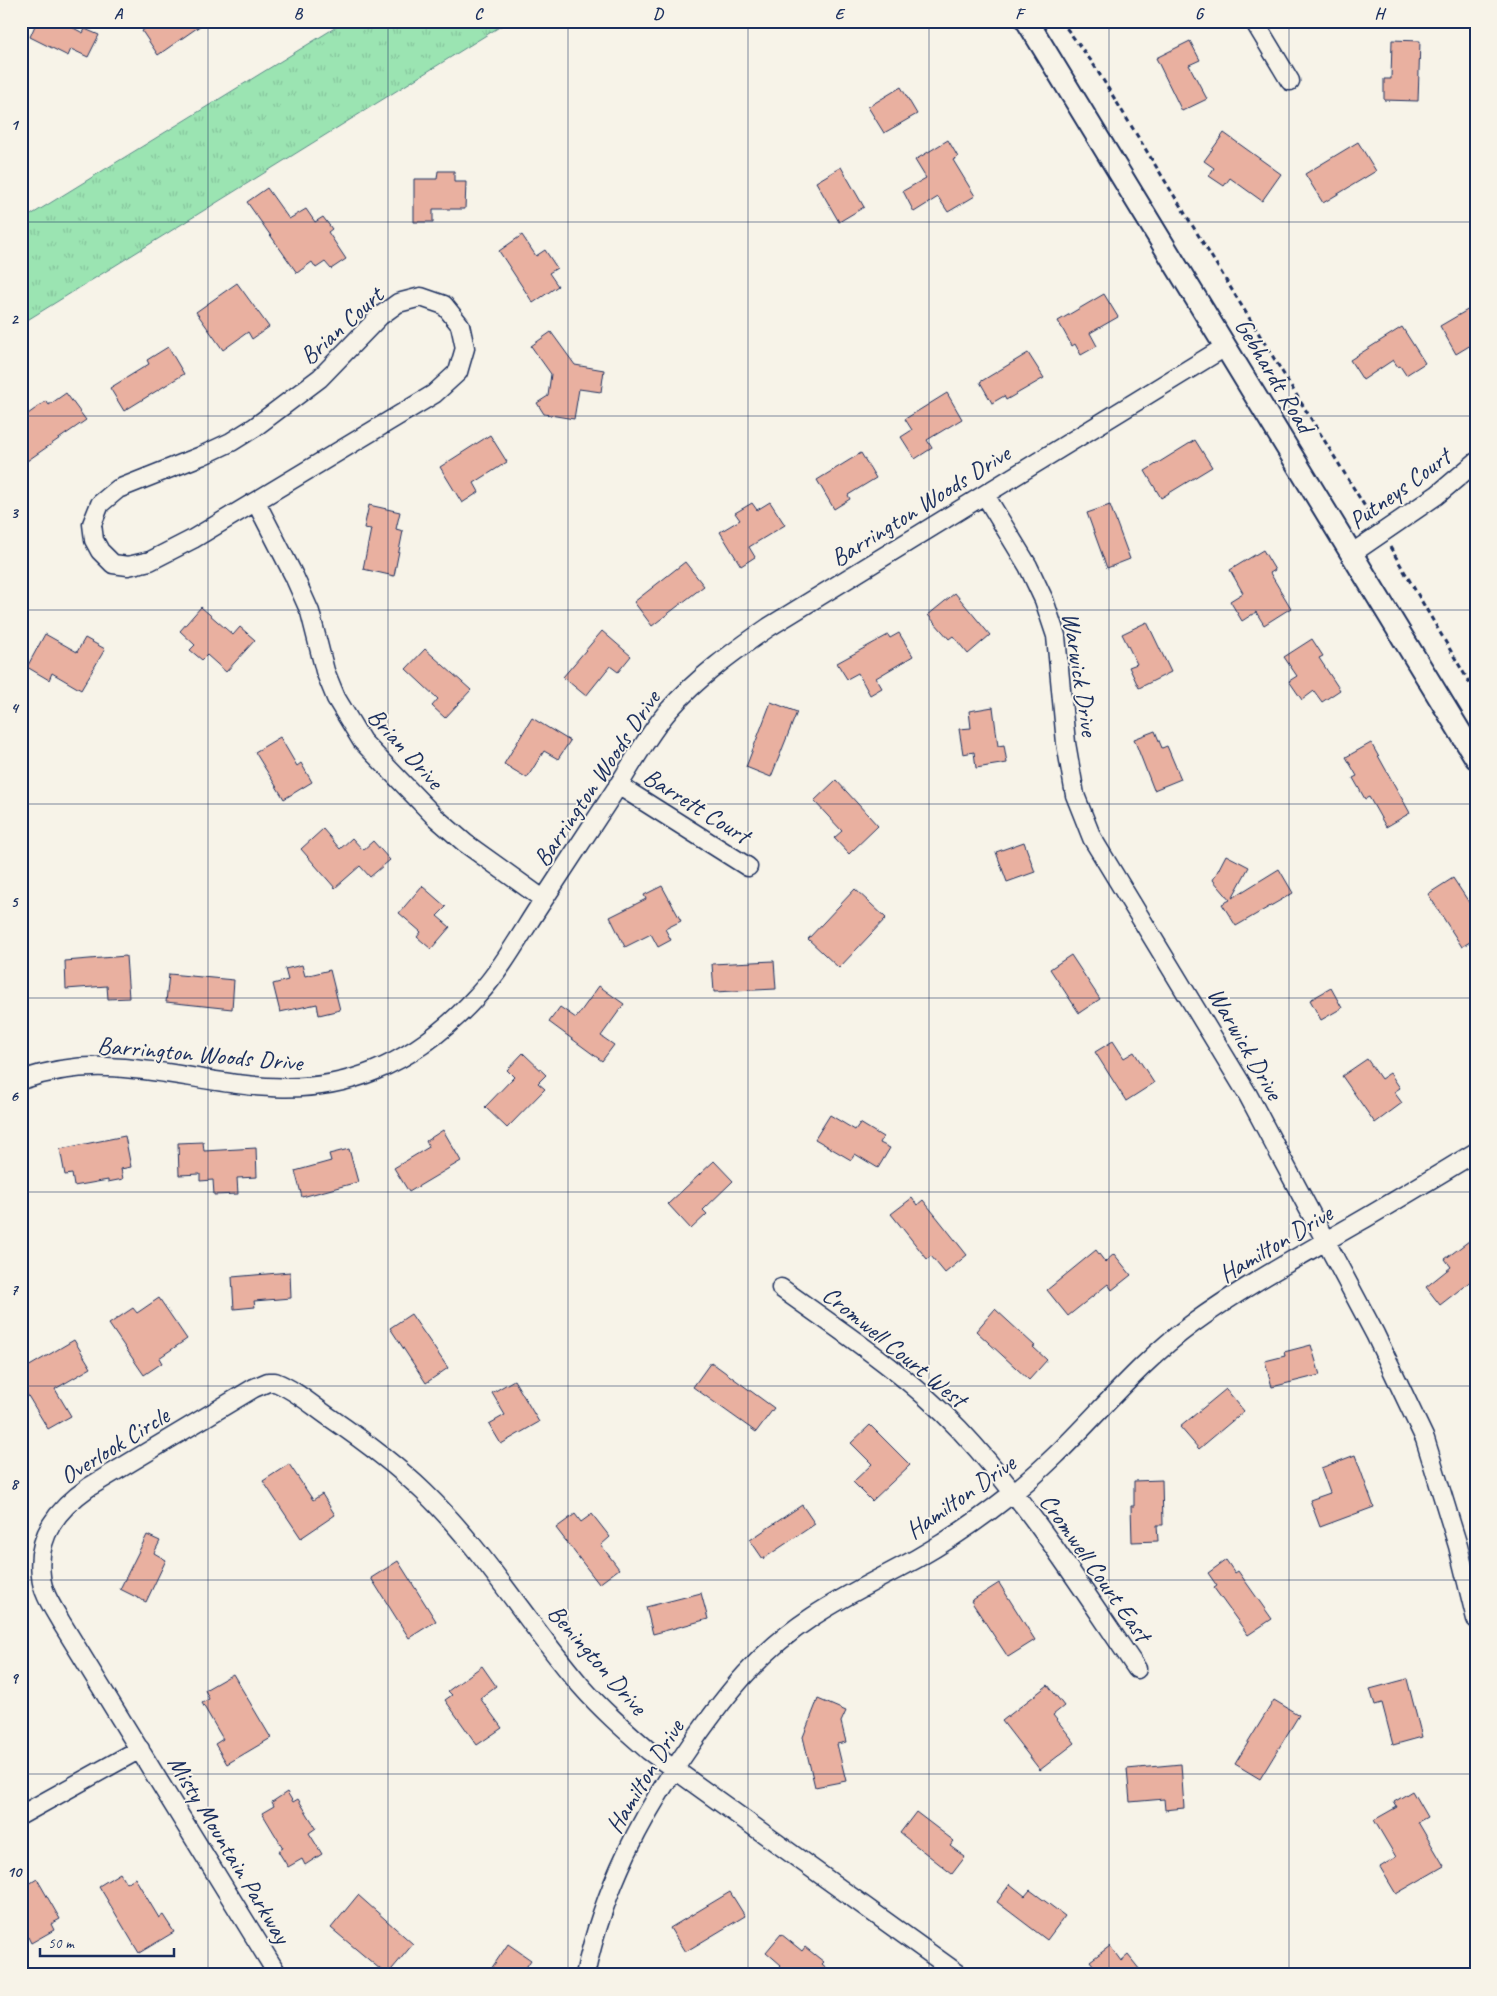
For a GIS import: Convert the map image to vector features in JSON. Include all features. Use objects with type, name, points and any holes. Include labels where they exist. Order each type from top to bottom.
[{"type":"street","name":"Gebhardt Road","points":[[1027,21],[1476,758]]},
{"type":"street","points":[[1254,21],[1290,81]]},
{"type":"street","name":"Brian Court","points":[[421,297],[444,306],[460,325],[466,348],[458,372],[434,394],[256,502],[194,539],[150,561],[128,566],[113,564],[100,551],[94,540],[92,524],[100,504],[118,489],[201,456],[232,442],[256,427],[320,378],[380,316],[398,302],[421,297]]},
{"type":"street","name":"Barrington Woods Drive","points":[[21,1080],[61,1070],[105,1067],[174,1074],[246,1086],[311,1088],[372,1072],[400,1059],[448,1026],[480,994],[544,900],[642,747],[668,711],[697,681],[726,657],[769,627],[1225,347]]},
{"type":"street","name":"Putneys Court","points":[[1351,554],[1437,495],[1476,462]]},
{"type":"street","name":"Warwick Drive","points":[[985,495],[1028,566],[1044,600],[1056,636],[1066,743],[1075,795],[1092,838],[1248,1095],[1376,1334],[1425,1439],[1458,1546],[1476,1619]]},
{"type":"street","name":"Brian Drive","points":[[256,502],[294,576],[310,612],[325,671],[336,698],[362,741],[435,817],[465,843],[544,900]]},
{"type":"street","name":"Barrett Court","points":[[618,785],[748,867]]},
{"type":"street","name":"Hamilton Drive","points":[[586,1975],[601,1913],[636,1833],[674,1770],[719,1705],[740,1678],[770,1649],[811,1617],[948,1540],[1013,1493],[1071,1441],[1154,1355],[1192,1324],[1326,1241],[1476,1152]]},
{"type":"street","name":"Cromwell Court West","points":[[781,1288],[862,1346],[916,1389],[959,1429],[1013,1493]]},
{"type":"street","name":"Overlook Circle","points":[[140,1749],[48,1599],[41,1577],[42,1553],[47,1532],[56,1515],[70,1500],[254,1388],[268,1382],[276,1382],[300,1398]]},
{"type":"street","name":"Benington Drive","points":[[300,1398],[350,1431],[424,1493],[456,1527],[582,1686],[613,1719],[649,1751],[960,1975]]},
{"type":"street","name":"Cromwell Court East","points":[[1013,1493],[1040,1525],[1137,1669]]},
{"type":"street","points":[[21,1814],[140,1749]]},
{"type":"street","name":"Misty Mountain Parkway","points":[[140,1749],[278,1975]]},
{"type":"path","points":[[1061,21],[1092,62],[1381,533],[1476,694]]},
{"type":"green space","points":[[346,21],[509,21],[21,324],[21,221]]},
{"type":"building","points":[[37,21],[60,21],[83,33],[85,29],[99,35],[88,57],[71,49],[68,56],[30,37]]},
{"type":"building","points":[[156,21],[207,21],[158,55],[142,31]]},
{"type":"building","points":[[1392,40],[1420,41],[1418,101],[1384,100],[1384,79],[1391,79]]},
{"type":"building","points":[[1190,41],[1200,60],[1189,65],[1207,99],[1182,111],[1156,58]]},
{"type":"building","points":[[901,87],[917,114],[884,133],[868,107]]},
{"type":"building","points":[[1224,133],[1281,174],[1262,201],[1230,178],[1224,186],[1209,176],[1214,168],[1204,161]]},
{"type":"building","points":[[948,140],[958,157],[953,160],[975,196],[948,212],[938,197],[914,212],[903,191],[926,178],[915,160]]},
{"type":"building","points":[[1358,142],[1376,171],[1323,203],[1305,174]]},
{"type":"building","points":[[841,167],[864,207],[839,222],[816,182]]},
{"type":"building","points":[[438,171],[454,171],[454,182],[466,182],[465,209],[433,209],[433,222],[414,222],[414,179],[437,179]]},
{"type":"building","points":[[267,188],[289,219],[306,209],[315,222],[323,217],[332,229],[328,232],[346,259],[331,269],[325,262],[316,268],[312,262],[297,273],[247,202]]},
{"type":"building","points":[[522,235],[536,256],[545,250],[557,268],[549,273],[558,286],[533,303],[499,251]]},
{"type":"building","points":[[237,283],[269,327],[252,339],[248,332],[223,350],[196,312]]},
{"type":"building","points":[[1104,294],[1118,317],[1090,333],[1097,346],[1081,355],[1075,344],[1072,346],[1058,321]]},
{"type":"building","points":[[1476,305],[1476,342],[1456,354],[1440,326]]},
{"type":"building","points":[[1402,327],[1425,363],[1406,375],[1393,360],[1363,380],[1350,360]]},
{"type":"building","points":[[551,332],[575,365],[604,370],[601,392],[579,389],[574,419],[544,414],[537,403],[548,396],[551,374],[531,346]]},
{"type":"building","points":[[168,347],[184,374],[124,411],[110,388],[149,364],[147,360]]},
{"type":"building","points":[[1028,353],[1044,378],[1006,400],[1004,396],[992,403],[980,382]]},
{"type":"building","points":[[66,393],[86,420],[27,461],[21,453],[21,419],[46,401],[49,405]]},
{"type":"building","points":[[947,393],[962,419],[927,440],[932,448],[915,459],[901,437],[912,430],[905,419]]},
{"type":"building","points":[[490,435],[507,462],[474,483],[479,492],[462,503],[440,467]]},
{"type":"building","points":[[1195,440],[1212,467],[1161,498],[1145,471]]},
{"type":"building","points":[[861,453],[876,478],[848,495],[850,499],[834,509],[817,480]]},
{"type":"building","points":[[770,502],[785,525],[749,547],[755,557],[741,566],[720,532],[740,520],[735,513],[752,503],[757,510]]},
{"type":"building","points":[[369,505],[400,512],[396,529],[403,531],[394,576],[363,569],[371,529],[364,528]]},
{"type":"building","points":[[1110,505],[1130,559],[1107,568],[1087,513]]},
{"type":"building","points":[[1263,550],[1275,570],[1270,573],[1291,608],[1264,625],[1256,612],[1242,621],[1230,601],[1243,593],[1230,570]]},
{"type":"building","points":[[685,562],[704,586],[652,626],[634,602]]},
{"type":"building","points":[[955,593],[990,635],[968,654],[953,636],[949,639],[928,615]]},
{"type":"building","points":[[201,607],[233,635],[240,627],[255,640],[226,672],[207,655],[202,660],[190,650],[195,645],[180,631]]},
{"type":"building","points":[[1147,622],[1171,672],[1139,688],[1129,667],[1137,664],[1122,634]]},
{"type":"building","points":[[602,631],[631,656],[618,672],[610,666],[586,696],[563,677]]},
{"type":"building","points":[[899,633],[913,656],[876,678],[882,688],[870,695],[858,673],[847,679],[837,663],[888,635],[890,638]]},
{"type":"building","points":[[45,634],[77,652],[85,638],[105,649],[81,690],[52,673],[49,680],[27,667]]},
{"type":"building","points":[[1312,639],[1323,656],[1319,658],[1340,690],[1322,702],[1314,691],[1302,700],[1289,681],[1297,676],[1284,657]]},
{"type":"building","points":[[425,649],[471,690],[445,718],[432,706],[438,699],[406,669]]},
{"type":"building","points":[[771,702],[797,712],[771,777],[746,767]]},
{"type":"building","points":[[993,707],[998,746],[1004,745],[1007,763],[976,768],[974,752],[963,754],[959,729],[971,728],[969,711]]},
{"type":"building","points":[[532,718],[570,741],[558,759],[544,751],[527,778],[504,764]]},
{"type":"building","points":[[1155,731],[1162,748],[1167,746],[1181,779],[1154,790],[1134,739]]},
{"type":"building","points":[[280,737],[297,766],[301,763],[312,782],[284,799],[255,752]]},
{"type":"building","points":[[1371,743],[1410,813],[1386,827],[1369,797],[1365,799],[1353,778],[1357,776],[1346,757]]},
{"type":"building","points":[[836,780],[878,826],[849,854],[834,838],[842,831],[814,801]]},
{"type":"building","points":[[323,829],[340,849],[352,838],[363,850],[373,841],[390,860],[370,877],[360,866],[335,888],[301,849]]},
{"type":"building","points":[[1024,842],[1035,872],[1007,882],[996,852]]},
{"type":"building","points":[[1226,855],[1249,867],[1232,898],[1279,869],[1293,893],[1236,926],[1222,904],[1230,900],[1213,880]]},
{"type":"building","points":[[1453,878],[1476,913],[1476,938],[1462,947],[1428,894]]},
{"type":"building","points":[[422,886],[446,907],[437,916],[450,927],[431,949],[417,937],[421,932],[399,913]]},
{"type":"building","points":[[662,886],[681,921],[665,929],[671,940],[658,947],[651,934],[625,947],[610,917],[646,899],[644,895]]},
{"type":"building","points":[[855,889],[886,918],[839,968],[808,939]]},
{"type":"building","points":[[1071,955],[1100,999],[1079,1013],[1050,969]]},
{"type":"building","points":[[126,956],[129,998],[108,999],[107,986],[66,989],[65,961]]},
{"type":"building","points":[[774,961],[776,989],[714,992],[712,964]]},
{"type":"building","points":[[302,965],[305,976],[330,970],[340,1010],[319,1015],[317,1004],[280,1012],[273,984],[288,980],[285,969]]},
{"type":"building","points":[[169,974],[234,980],[232,1009],[166,1002]]},
{"type":"building","points":[[599,986],[624,1004],[601,1036],[614,1045],[602,1061],[549,1022],[560,1007],[576,1018]]},
{"type":"building","points":[[1331,988],[1342,1008],[1321,1020],[1310,1000]]},
{"type":"building","points":[[1113,1041],[1124,1058],[1134,1052],[1154,1083],[1126,1101],[1095,1052]]},
{"type":"building","points":[[523,1053],[546,1075],[538,1083],[545,1089],[507,1128],[485,1107],[514,1077],[507,1070]]},
{"type":"building","points":[[1367,1059],[1381,1079],[1390,1073],[1400,1088],[1394,1092],[1402,1103],[1375,1123],[1342,1076]]},
{"type":"building","points":[[830,1115],[855,1130],[860,1123],[883,1137],[880,1143],[890,1148],[878,1168],[855,1154],[851,1160],[815,1139]]},
{"type":"building","points":[[443,1130],[461,1161],[409,1192],[394,1168],[429,1147],[426,1141]]},
{"type":"building","points":[[125,1136],[131,1167],[121,1169],[123,1179],[74,1186],[72,1174],[65,1175],[60,1149]]},
{"type":"building","points":[[203,1142],[204,1151],[256,1148],[257,1177],[237,1178],[238,1194],[214,1195],[213,1180],[200,1181],[200,1174],[179,1175],[178,1143]]},
{"type":"building","points":[[349,1149],[358,1182],[302,1197],[295,1171],[331,1161],[329,1154]]},
{"type":"building","points":[[714,1161],[733,1181],[703,1210],[707,1214],[691,1229],[668,1204]]},
{"type":"building","points":[[912,1198],[917,1205],[923,1200],[967,1255],[945,1273],[931,1256],[927,1259],[891,1214]]},
{"type":"building","points":[[1469,1241],[1476,1249],[1476,1277],[1440,1305],[1426,1287],[1451,1267],[1445,1259]]},
{"type":"building","points":[[1096,1250],[1105,1262],[1114,1254],[1131,1275],[1112,1290],[1108,1284],[1068,1316],[1047,1290]]},
{"type":"building","points":[[290,1272],[291,1298],[254,1301],[255,1307],[234,1309],[232,1277]]},
{"type":"building","points":[[159,1298],[187,1339],[159,1358],[162,1363],[144,1375],[109,1324],[133,1308],[137,1313]]},
{"type":"building","points":[[995,1309],[1035,1346],[1033,1347],[1047,1360],[1029,1380],[976,1331]]},
{"type":"building","points":[[411,1314],[448,1368],[426,1383],[390,1328]]},
{"type":"building","points":[[74,1340],[91,1368],[55,1389],[71,1416],[48,1429],[21,1384],[21,1371]]},
{"type":"building","points":[[1311,1345],[1320,1375],[1272,1387],[1265,1361],[1285,1356],[1284,1352]]},
{"type":"building","points":[[711,1362],[774,1408],[756,1432],[693,1387]]},
{"type":"building","points":[[514,1380],[539,1422],[501,1444],[489,1424],[505,1415],[492,1393]]},
{"type":"building","points":[[1226,1389],[1244,1411],[1199,1449],[1180,1427]]},
{"type":"building","points":[[870,1425],[910,1465],[872,1501],[853,1482],[872,1464],[851,1443]]},
{"type":"building","points":[[1355,1455],[1374,1507],[1320,1527],[1310,1500],[1330,1493],[1321,1468]]},
{"type":"building","points":[[289,1464],[313,1500],[322,1494],[335,1515],[301,1538],[263,1481]]},
{"type":"building","points":[[1162,1480],[1163,1525],[1157,1525],[1158,1541],[1132,1542],[1131,1506],[1134,1506],[1134,1481]]},
{"type":"building","points":[[802,1505],[815,1524],[763,1559],[750,1540]]},
{"type":"building","points":[[575,1514],[581,1522],[592,1514],[610,1537],[601,1545],[619,1569],[599,1584],[556,1528]]},
{"type":"building","points":[[147,1535],[160,1541],[154,1553],[166,1560],[146,1602],[120,1589]]},
{"type":"building","points":[[1226,1560],[1235,1573],[1238,1571],[1272,1619],[1248,1635],[1214,1588],[1217,1586],[1208,1573]]},
{"type":"building","points":[[398,1561],[436,1621],[409,1638],[371,1578]]},
{"type":"building","points":[[999,1583],[1035,1640],[1008,1657],[971,1601]]},
{"type":"building","points":[[701,1593],[708,1619],[653,1634],[646,1607]]},
{"type":"building","points":[[482,1666],[496,1686],[480,1698],[502,1728],[477,1745],[445,1700],[452,1695],[448,1691]]},
{"type":"building","points":[[233,1674],[271,1738],[227,1764],[215,1744],[223,1739],[202,1703],[209,1699],[205,1690]]},
{"type":"building","points":[[1407,1679],[1422,1737],[1393,1745],[1382,1703],[1375,1705],[1370,1689]]},
{"type":"building","points":[[1048,1685],[1064,1706],[1053,1715],[1075,1743],[1040,1770],[1002,1721]]},
{"type":"building","points":[[818,1699],[846,1711],[841,1722],[846,1742],[837,1744],[846,1781],[815,1787],[803,1737]]},
{"type":"building","points":[[1274,1700],[1299,1715],[1260,1779],[1235,1764]]},
{"type":"building","points":[[1181,1764],[1184,1808],[1165,1810],[1164,1799],[1130,1802],[1127,1769]]},
{"type":"building","points":[[1412,1791],[1427,1817],[1418,1822],[1444,1866],[1396,1894],[1380,1867],[1396,1857],[1374,1820],[1397,1807],[1394,1802]]},
{"type":"building","points":[[287,1792],[293,1802],[298,1799],[316,1828],[309,1833],[322,1854],[305,1865],[302,1859],[288,1867],[278,1851],[283,1848],[262,1813],[274,1806],[272,1802]]},
{"type":"building","points":[[916,1812],[954,1841],[950,1846],[965,1857],[952,1874],[900,1833]]},
{"type":"building","points":[[120,1873],[126,1883],[135,1878],[159,1918],[163,1915],[174,1932],[139,1953],[99,1886]]},
{"type":"building","points":[[37,1879],[60,1919],[51,1924],[54,1930],[31,1943],[28,1937],[21,1941],[21,1889]]},
{"type":"building","points":[[1010,1884],[1025,1896],[1030,1890],[1065,1916],[1047,1940],[997,1902]]},
{"type":"building","points":[[730,1892],[745,1916],[685,1952],[670,1928]]},
{"type":"building","points":[[358,1895],[413,1944],[387,1975],[331,1928]]},
{"type":"building","points":[[781,1934],[802,1951],[805,1947],[824,1962],[822,1964],[835,1975],[773,1975],[781,1965],[766,1952]]},
{"type":"building","points":[[508,1944],[531,1960],[521,1975],[487,1975]]},
{"type":"building","points":[[1110,1946],[1121,1961],[1128,1955],[1144,1975],[1101,1975],[1090,1961]]}]
